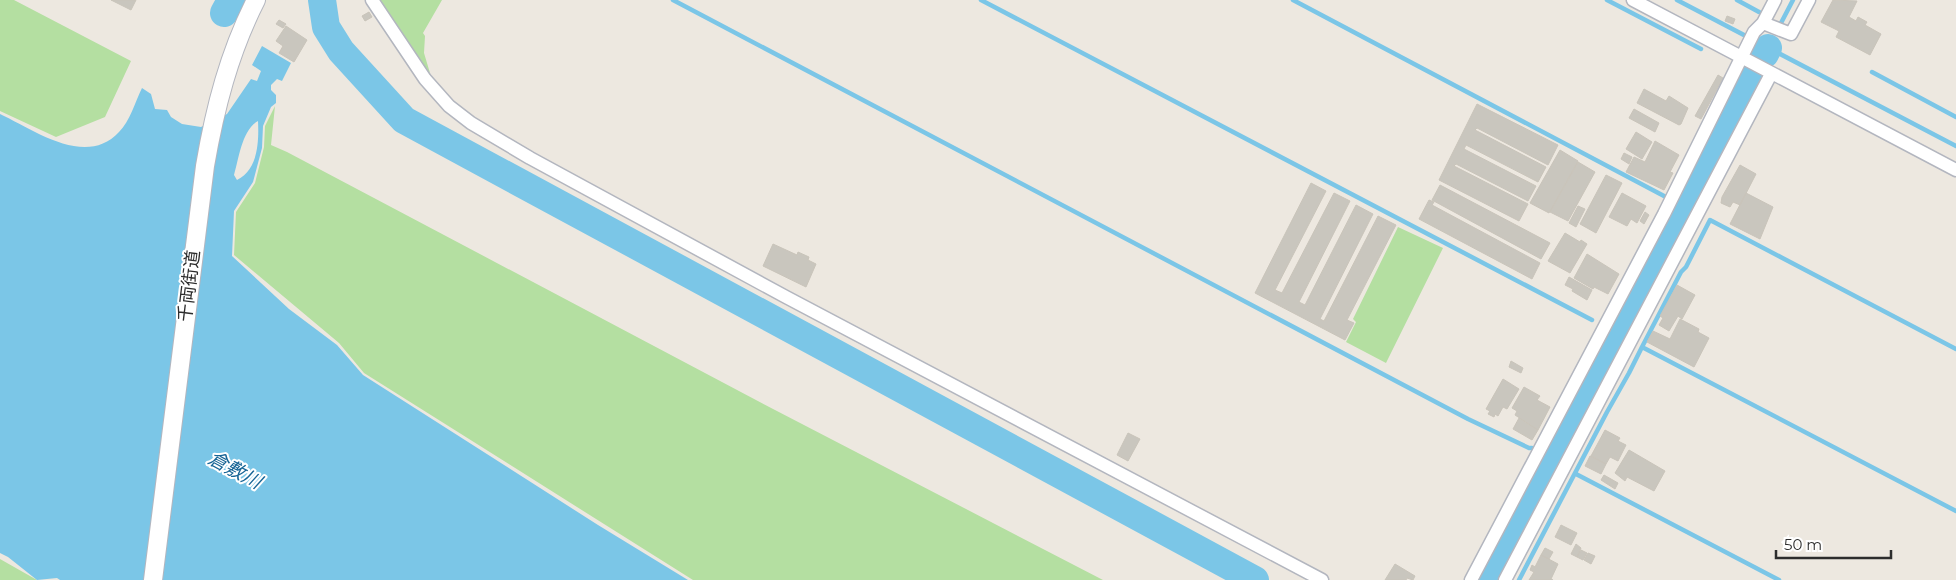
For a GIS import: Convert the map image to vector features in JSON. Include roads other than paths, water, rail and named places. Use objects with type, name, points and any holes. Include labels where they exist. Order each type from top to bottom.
[{"type":"street","name":"千両街道","points":[[153,580],[210,137],[220,90],[232,53],[256,0]]},
{"type":"street","points":[[372,0],[425,80],[449,106],[471,123],[530,158],[786,297],[1322,580]]},
{"type":"street","points":[[1633,0],[1745,51],[1771,74],[1956,170]]},
{"type":"street","points":[[1471,580],[1659,223],[1754,33],[1775,0]]},
{"type":"street","points":[[1762,23],[1792,34],[1809,0]]},
{"type":"street","points":[[1505,580],[1771,74]]},
{"type":"water","name":"倉敷川","points":[[262,46],[291,63],[282,81],[277,79],[271,85],[271,90],[276,95],[276,103],[271,107],[263,126],[262,148],[253,182],[234,211],[232,256],[289,309],[337,345],[363,375],[688,580],[60,580],[57,578],[37,580],[0,553],[0,114],[60,143],[91,147],[106,142],[123,128],[142,88],[151,94],[155,109],[167,110],[171,117],[182,124],[201,127],[227,114],[251,79],[257,81],[261,71],[252,65]],"holes":[[[258,121],[256,155],[249,170],[237,180],[234,175],[245,138],[248,131]]]},
{"type":"waterway","points":[[224,13],[231,0]]},
{"type":"waterway","points":[[322,0],[326,27],[341,51],[404,120],[1255,580]]},
{"type":"waterway","points":[[673,0],[1468,419],[1532,448]]},
{"type":"waterway","points":[[981,0],[1592,320]]},
{"type":"waterway","points":[[1293,0],[1664,196]]},
{"type":"waterway","points":[[1607,0],[1701,49]]},
{"type":"waterway","points":[[1677,0],[1956,146]]},
{"type":"waterway","points":[[1737,0],[1759,12]]},
{"type":"waterway","points":[[1781,23],[1793,0]]},
{"type":"waterway","points":[[1765,54],[1768,48]]},
{"type":"waterway","points":[[1872,72],[1956,117]]},
{"type":"waterway","points":[[1490,580],[1754,74]]},
{"type":"waterway","points":[[1746,76],[1751,79]]},
{"type":"waterway","points":[[1679,204],[1684,207]]},
{"type":"waterway","points":[[1642,347],[1710,220],[1956,349]]},
{"type":"waterway","points":[[1612,332],[1618,335]]},
{"type":"waterway","points":[[1519,580],[1642,347],[1956,511]]},
{"type":"waterway","points":[[1544,451],[1551,462]]},
{"type":"waterway","points":[[1576,474],[1779,580]]}]
